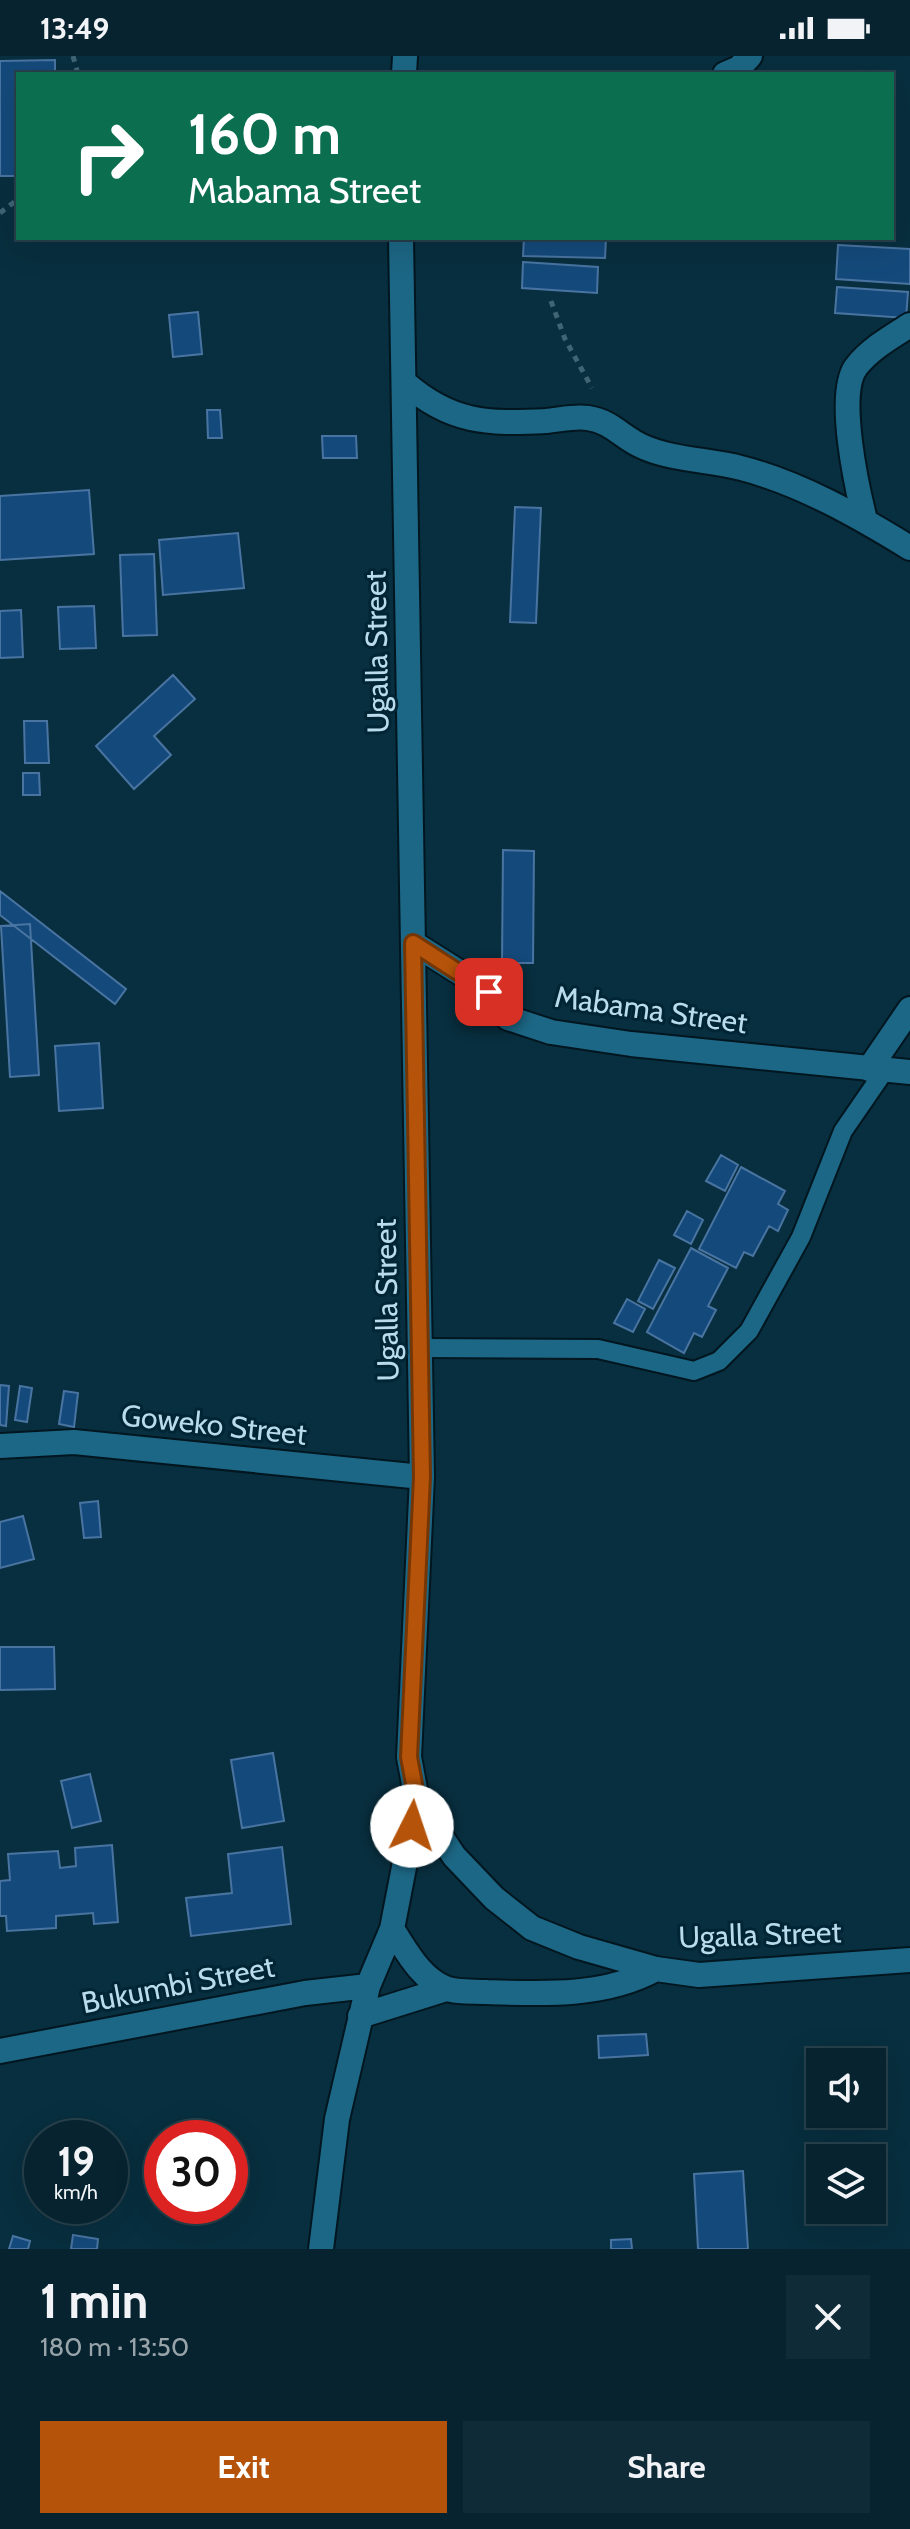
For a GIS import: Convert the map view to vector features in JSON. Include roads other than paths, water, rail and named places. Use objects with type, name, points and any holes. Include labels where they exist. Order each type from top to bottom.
[{"type":"street","points":[[730,72],[739,68],[750,56]]},
{"type":"street","name":"Ugalla Street","points":[[401,240],[422,1477],[409,1757],[417,1800],[454,1856],[494,1898],[532,1928],[579,1947],[656,1969],[699,1975],[910,1960]]},
{"type":"street","points":[[865,520],[852,471],[847,389],[854,370],[876,347],[910,325]]},
{"type":"street","points":[[405,383],[421,398],[453,415],[477,422],[584,417],[612,424],[646,449],[743,468],[865,520],[910,548]]},
{"type":"street","name":"Mabama Street","points":[[413,943],[495,997],[508,1018],[551,1032],[631,1044],[910,1072]]},
{"type":"street","points":[[877,1069],[910,1009]]},
{"type":"street","name":"Goweko Street","points":[[0,1446],[74,1442],[422,1477]]},
{"type":"street","points":[[321,2249],[337,2119],[368,1986],[392,1929],[417,1800]]},
{"type":"street","points":[[392,1929],[415,1963],[446,1989]]},
{"type":"street","points":[[360,2016],[446,1989],[524,1993],[585,1991],[635,1981],[656,1969]]},
{"type":"street","name":"Bukumbi Street","points":[[0,2051],[305,1993],[368,1986]]},
{"type":"lane","points":[[420,1348],[598,1349],[694,1371],[719,1361],[749,1331],[801,1237],[843,1131],[877,1069]]}]
